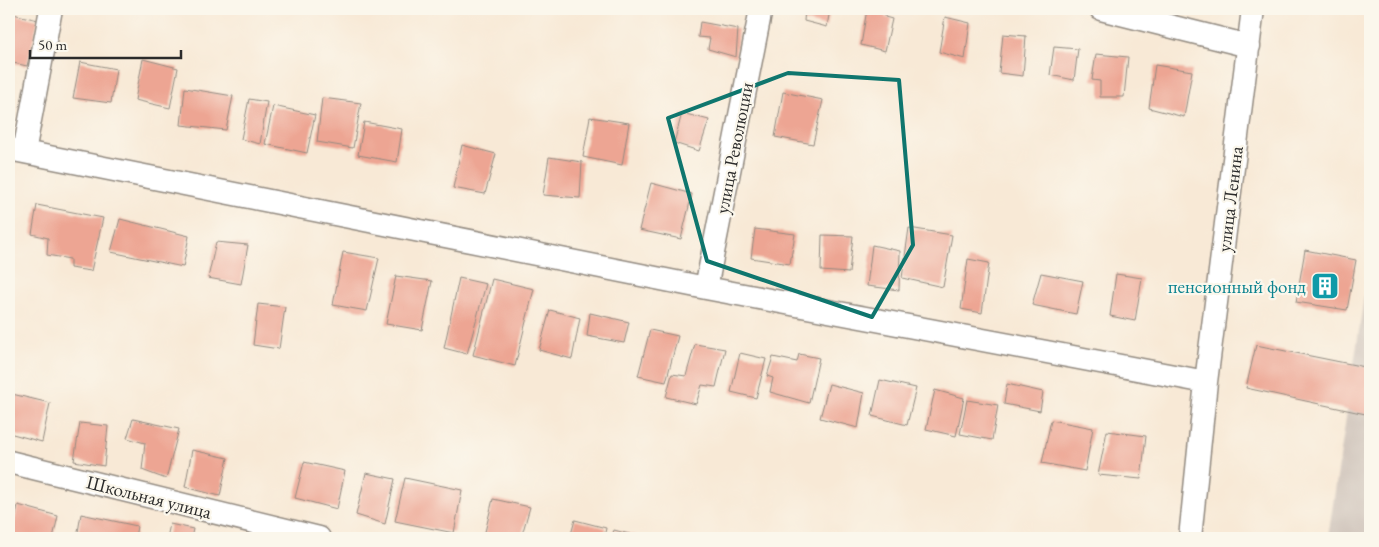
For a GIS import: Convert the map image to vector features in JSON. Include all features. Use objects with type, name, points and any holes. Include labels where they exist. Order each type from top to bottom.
[{"type":"street","points":[[52,9],[16,150],[706,288],[1206,382]]},
{"type":"street","name":"улица Революции","points":[[706,288],[761,9]]},
{"type":"street","points":[[1101,9],[1249,46]]},
{"type":"street","name":"улица Ленина","points":[[1190,538],[1206,382],[1254,9]]},
{"type":"street","name":"Школьная улица","points":[[9,462],[282,534],[319,538]]},
{"type":"highlighted area","points":[[788,73],[899,80],[913,245],[872,317],[707,261],[668,118]]},
{"type":"shaded area","points":[[1370,257],[1370,538],[1328,538]]},
{"type":"building","points":[[805,9],[830,9],[827,27],[804,21]]},
{"type":"building","points":[[867,9],[886,9],[885,17],[892,19],[885,51],[861,45]]},
{"type":"building","points":[[9,13],[38,20],[27,66],[9,62]]},
{"type":"building","points":[[945,17],[970,23],[965,59],[939,52]]},
{"type":"building","points":[[700,22],[738,29],[736,57],[708,49],[710,38],[698,37]]},
{"type":"building","points":[[1003,34],[1026,36],[1023,76],[999,73]]},
{"type":"building","points":[[1054,47],[1078,49],[1074,80],[1050,75]]},
{"type":"building","points":[[1096,54],[1128,57],[1124,97],[1100,97],[1100,81],[1092,80]]},
{"type":"building","points":[[143,59],[178,68],[170,108],[135,100]]},
{"type":"building","points":[[80,62],[116,69],[111,103],[73,98]]},
{"type":"building","points":[[1155,65],[1192,71],[1184,117],[1149,108]]},
{"type":"building","points":[[185,88],[233,96],[226,130],[181,125]]},
{"type":"building","points":[[783,92],[823,100],[813,144],[775,137]]},
{"type":"building","points":[[322,98],[361,103],[353,148],[317,142]]},
{"type":"building","points":[[249,99],[267,102],[260,144],[241,139]]},
{"type":"building","points":[[273,106],[315,115],[307,153],[265,144]]},
{"type":"building","points":[[682,113],[709,120],[699,151],[674,143]]},
{"type":"building","points":[[590,117],[629,123],[622,165],[583,157]]},
{"type":"building","points":[[364,122],[402,129],[397,162],[358,155]]},
{"type":"building","points":[[462,145],[496,154],[485,194],[453,188]]},
{"type":"building","points":[[549,157],[582,162],[580,198],[543,195]]},
{"type":"building","points":[[651,183],[692,194],[681,239],[639,230]]},
{"type":"building","points":[[37,205],[103,218],[91,271],[70,268],[70,259],[47,255],[48,238],[32,234]]},
{"type":"building","points":[[120,219],[189,236],[183,267],[111,252]]},
{"type":"building","points":[[909,228],[952,235],[943,287],[902,278]]},
{"type":"building","points":[[755,229],[795,234],[790,264],[751,258]]},
{"type":"building","points":[[822,235],[853,236],[849,273],[821,271]]},
{"type":"building","points":[[216,242],[248,245],[241,284],[208,278]]},
{"type":"building","points":[[872,245],[900,251],[899,290],[867,286]]},
{"type":"building","name":"пенсионный фонд","points":[[1305,250],[1356,260],[1347,310],[1296,302]]},
{"type":"building","points":[[343,252],[379,258],[367,311],[333,305]]},
{"type":"building","points":[[968,259],[989,263],[982,313],[961,309]]},
{"type":"building","points":[[1041,273],[1083,281],[1076,314],[1032,305]]},
{"type":"building","points":[[1116,274],[1142,278],[1135,321],[1110,316]]},
{"type":"building","points":[[396,276],[432,281],[422,330],[386,324]]},
{"type":"building","points":[[459,278],[486,284],[467,354],[444,348]]},
{"type":"building","points":[[492,279],[534,289],[515,366],[473,355]]},
{"type":"building","points":[[258,304],[285,307],[279,349],[253,345]]},
{"type":"building","points":[[550,310],[580,318],[572,359],[539,350]]},
{"type":"building","points":[[590,313],[629,322],[624,343],[587,336]]},
{"type":"building","points":[[650,330],[678,336],[666,382],[638,376]]},
{"type":"building","points":[[695,344],[725,349],[716,387],[702,385],[696,404],[666,397],[672,374],[686,376]]},
{"type":"building","points":[[1256,345],[1370,368],[1370,415],[1246,388]]},
{"type":"building","points":[[740,353],[766,359],[756,398],[731,392]]},
{"type":"building","points":[[799,354],[819,358],[809,403],[770,392],[773,378],[767,376],[773,357],[797,362]]},
{"type":"building","points":[[880,380],[916,388],[907,425],[872,416]]},
{"type":"building","points":[[829,384],[864,393],[858,428],[820,418]]},
{"type":"building","points":[[1007,384],[1043,392],[1040,411],[1004,404]]},
{"type":"building","points":[[935,390],[964,398],[956,436],[926,429]]},
{"type":"building","points":[[12,394],[50,403],[42,442],[9,433],[9,412]]},
{"type":"building","points":[[967,400],[998,405],[992,440],[960,434]]},
{"type":"building","points":[[133,419],[179,429],[166,479],[142,470],[145,443],[127,438]]},
{"type":"building","points":[[1051,420],[1093,428],[1085,471],[1042,463]]},
{"type":"building","points":[[80,423],[108,426],[104,466],[74,461]]},
{"type":"building","points":[[1107,431],[1146,436],[1141,479],[1098,475]]},
{"type":"building","points":[[192,450],[228,458],[220,496],[185,487]]},
{"type":"building","points":[[304,462],[345,471],[337,509],[295,498]]},
{"type":"building","points":[[366,473],[395,479],[385,524],[356,515]]},
{"type":"building","points":[[405,478],[462,490],[454,533],[395,521]]},
{"type":"building","points":[[493,499],[530,507],[521,538],[492,538],[484,536]]},
{"type":"building","points":[[18,505],[58,516],[53,538],[11,538]]},
{"type":"building","points":[[81,514],[137,526],[135,538],[77,538]]},
{"type":"building","points":[[575,520],[606,528],[604,538],[570,538]]},
{"type":"building","points":[[170,524],[193,529],[191,538],[167,538]]},
{"type":"building","points":[[614,530],[645,538],[611,538]]},
{"type":"place","name":"пенсионный фонд","points":[[1325,286]]}]
